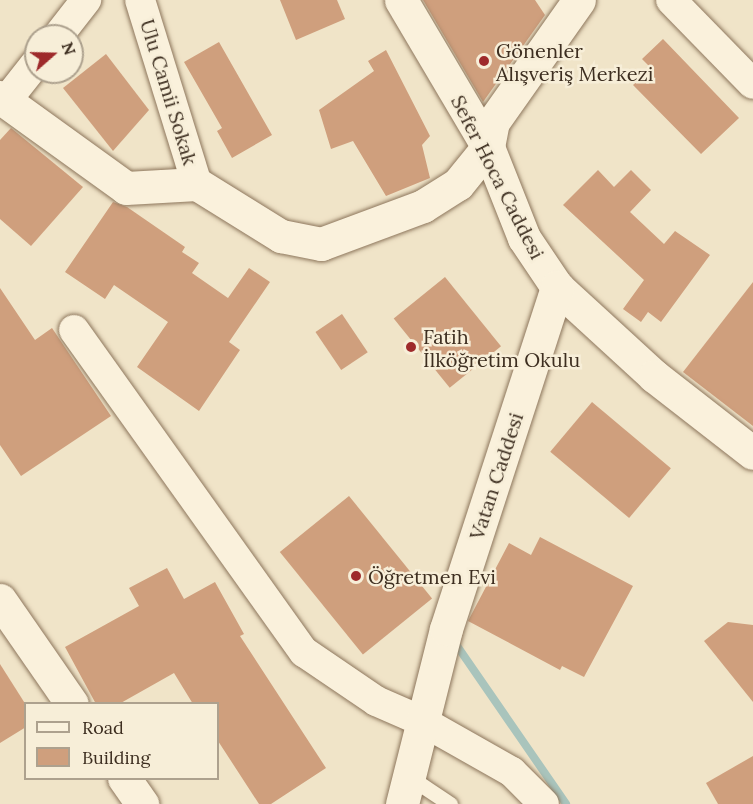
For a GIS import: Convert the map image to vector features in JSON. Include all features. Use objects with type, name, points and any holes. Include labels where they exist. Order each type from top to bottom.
[{"type":"street","points":[[67,24],[86,0]]},
{"type":"street","name":"Ulu Camii Sokak","points":[[140,0],[197,184]]},
{"type":"street","name":"Sefer Hoca Caddesi","points":[[401,0],[488,147],[524,238],[557,287],[654,376],[753,453]]},
{"type":"street","points":[[24,76],[3,99],[126,188],[197,184],[281,236],[321,243],[423,206],[458,184],[488,147],[493,122],[579,0]]},
{"type":"street","points":[[671,0],[753,84]]},
{"type":"street","name":"Vatan Caddesi","points":[[407,791],[422,721],[446,629],[557,287]]},
{"type":"street","points":[[74,330],[304,652],[376,701],[422,721],[512,772],[544,804]]},
{"type":"street","points":[[0,600],[71,702]]},
{"type":"street","points":[[125,780],[142,804]]},
{"type":"lane","points":[[407,791],[450,804]]},
{"type":"building","points":[[280,0],[337,0],[345,19],[296,40]]},
{"type":"building","name":"Gönenler Alışveriş Merkezi","points":[[423,0],[535,0],[545,15],[483,102]]},
{"type":"building","points":[[663,39],[739,118],[701,154],[633,85],[651,68],[642,59]]},
{"type":"building","points":[[219,42],[272,135],[232,158],[217,131],[222,128],[184,62]]},
{"type":"building","points":[[386,50],[430,136],[422,145],[430,178],[386,196],[353,141],[331,149],[319,110],[374,71],[368,61]]},
{"type":"building","points":[[106,54],[149,110],[113,151],[63,88],[68,84],[84,84],[84,71]]},
{"type":"building","points":[[11,128],[83,187],[31,246],[0,219],[0,140]]},
{"type":"building","points":[[598,170],[614,187],[631,170],[651,190],[630,212],[664,244],[675,231],[710,255],[661,322],[648,312],[641,322],[623,309],[644,280],[563,205]]},
{"type":"building","points":[[113,202],[127,207],[185,247],[182,252],[199,263],[192,273],[228,298],[249,268],[270,282],[229,342],[240,350],[199,411],[137,367],[168,322],[114,285],[105,299],[65,272]]},
{"type":"building","points":[[445,277],[501,346],[450,388],[394,319]]},
{"type":"building","points":[[753,282],[753,426],[683,372]]},
{"type":"building","points":[[0,288],[35,340],[52,328],[111,416],[21,476],[0,445]]},
{"type":"building","points":[[342,314],[368,352],[341,370],[315,332]]},
{"type":"building","points":[[592,402],[671,468],[629,518],[550,452]]},
{"type":"building","name":"Öğretmen Evi","points":[[349,496],[432,599],[363,655],[280,552]]},
{"type":"building","points":[[540,537],[633,586],[584,677],[562,666],[560,670],[468,621],[509,543],[531,555]]},
{"type":"building","points":[[167,568],[184,599],[215,582],[244,634],[240,636],[326,768],[271,804],[259,804],[219,743],[219,702],[192,702],[174,673],[123,702],[95,702],[65,647],[139,606],[129,588]]},
{"type":"building","points":[[728,622],[753,625],[753,702],[704,641]]},
{"type":"building","points":[[0,664],[24,702],[24,728],[0,743]]},
{"type":"building","points":[[753,756],[753,804],[718,804],[706,783]]},
{"type":"waterway","points":[[453,640],[566,804]]},
{"type":"place","name":"Gönenler Alışveriş Merkezi","points":[[484,61]]},
{"type":"place","name":"Fatih İlköğretim Okulu","points":[[411,347]]},
{"type":"place","name":"Öğretmen Evi","points":[[356,576]]}]
